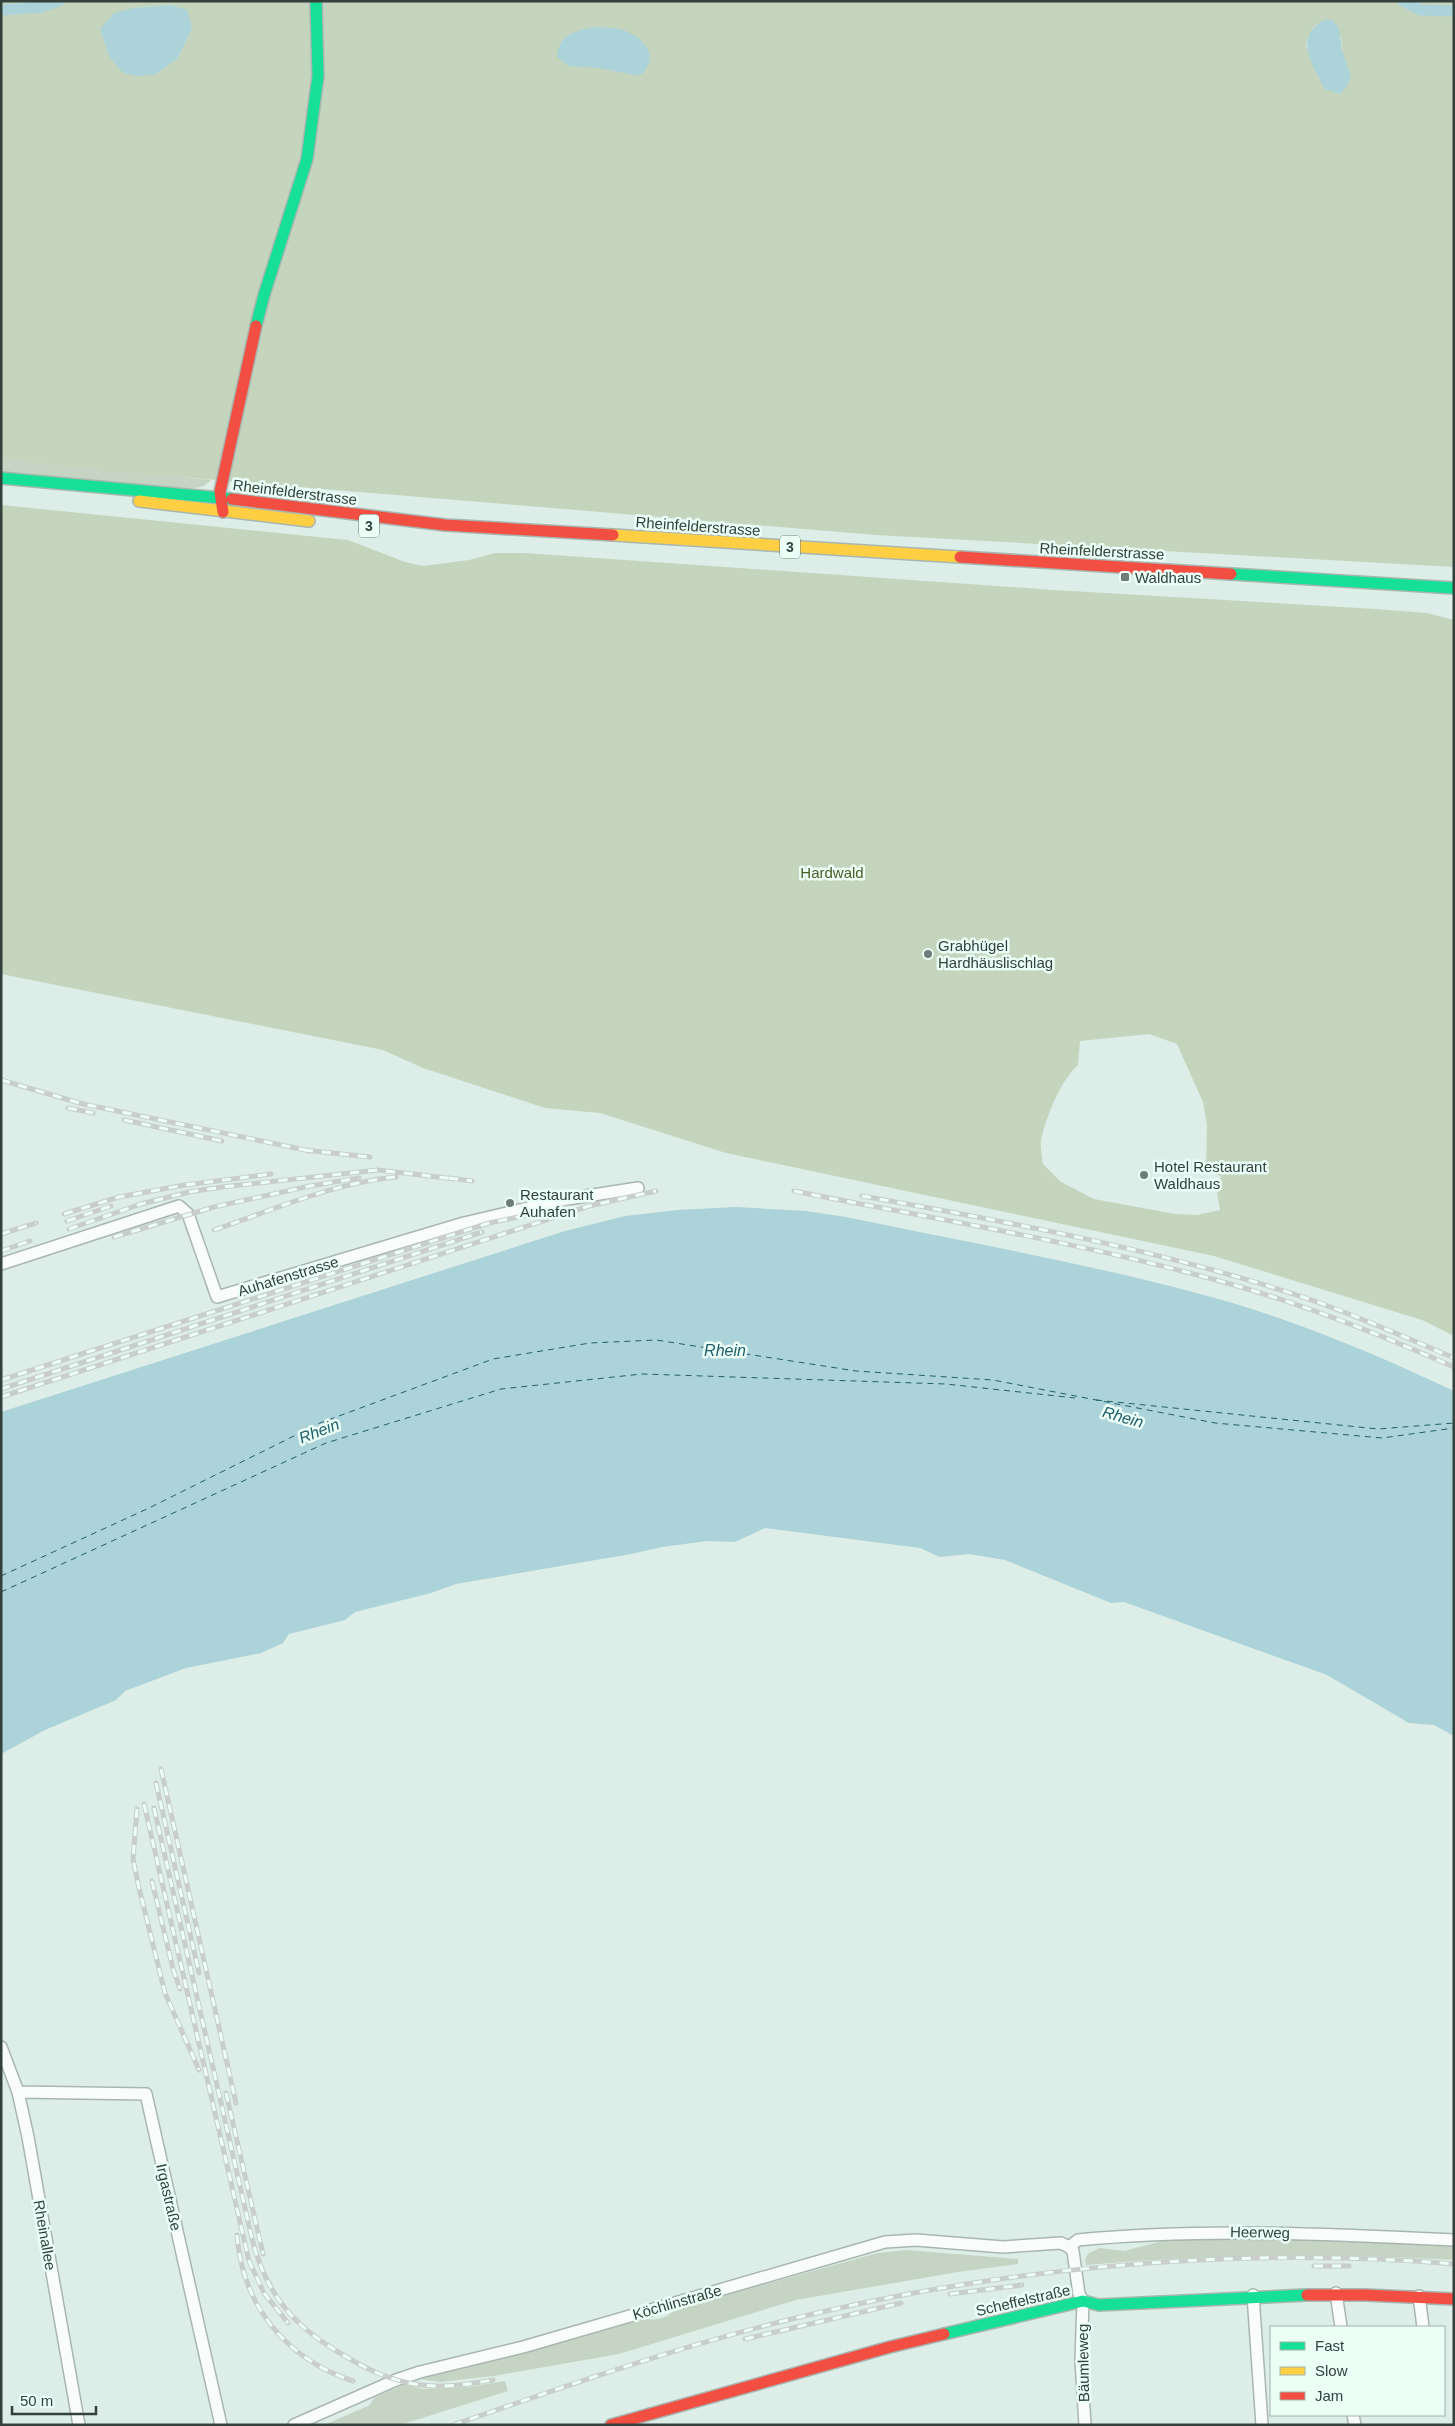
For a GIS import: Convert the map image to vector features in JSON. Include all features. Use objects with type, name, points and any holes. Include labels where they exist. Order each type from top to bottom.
[{"type":"main road","points":[[223,512],[221,498],[223,475],[240,393],[264,295],[307,159],[318,76],[316,1]]},
{"type":"main road","name":"Rheinfelderstrasse","points":[[1,478],[221,498],[445,525],[1454,588]]},
{"type":"main road","name":"Rheinfelderstrasse","points":[[1,488],[474,536],[1454,597]]},
{"type":"main road","name":"Scheffelstraße","points":[[612,2425],[890,2347],[1083,2301],[1099,2304],[1253,2295],[1336,2293],[1454,2299]]},
{"type":"street","name":"Auhafenstrasse","points":[[1,1264],[178,1206],[188,1214],[217,1297],[464,1223],[567,1199],[638,1188]]},
{"type":"street","name":"Rheinallee","points":[[1,2047],[18,2092],[28,2137],[79,2425]]},
{"type":"street","name":"Irgastraße","points":[[18,2092],[146,2094],[221,2425]]},
{"type":"street","name":"Heerweg","points":[[1071,2249],[1078,2240],[1164,2233],[1266,2231],[1454,2240]]},
{"type":"street","name":"Köchlinstraße","points":[[294,2425],[396,2380],[420,2372],[523,2347],[885,2242],[916,2240],[1003,2247],[1060,2243],[1071,2249]]},
{"type":"street","points":[[1071,2249],[1078,2294],[1083,2301]]},
{"type":"street","points":[[1336,2293],[1341,2326]]},
{"type":"street","points":[[1253,2295],[1262,2425]]},
{"type":"street","points":[[1419,2296],[1423,2326]]},
{"type":"street","name":"Bäumleweg","points":[[1083,2301],[1080,2360],[1085,2425]]},
{"type":"green space","points":[[1,1],[1454,1],[1454,567],[876,535],[132,473],[1,459]],"holes":[[[171,5],[192,28],[178,58],[133,8]],[[1324,20],[1341,38],[1342,51],[1306,47],[1311,31]]]},
{"type":"green space","points":[[1,459],[211,480],[204,486],[186,490],[1,473]]},
{"type":"green space","name":"Hardwald","points":[[1,505],[348,540],[405,562],[423,566],[469,560],[495,553],[525,553],[1054,590],[1427,613],[1454,620],[1454,1336],[1422,1320],[1214,1256],[726,1153],[600,1113],[545,1108],[423,1068],[383,1050],[1,974]],"holes":[[[1149,1034],[1177,1044],[1203,1102],[1207,1124],[1206,1172],[1221,1176],[1217,1193],[1220,1210],[1197,1215],[1175,1214],[1094,1199],[1061,1182],[1043,1164],[1041,1140],[1055,1100],[1065,1081],[1078,1065],[1080,1041]]]},
{"type":"green space","points":[[1222,2237],[1454,2243],[1454,2260],[1362,2256],[1270,2256],[1132,2261],[1086,2265],[1085,2259],[1089,2253],[1100,2248],[1124,2251],[1174,2238]]},
{"type":"green space","points":[[906,2250],[1018,2259],[1018,2264],[958,2272],[796,2300],[619,2354],[493,2376],[440,2382],[419,2379],[564,2342],[644,2319],[661,2318],[675,2309],[878,2253]]},
{"type":"green space","points":[[505,2381],[508,2391],[400,2425],[324,2425],[370,2405],[374,2398],[406,2384],[422,2389],[469,2387]]},
{"type":"water","points":[[171,5],[187,10],[192,28],[178,58],[155,75],[136,76],[122,72],[109,56],[100,29],[114,13],[133,8]]},
{"type":"water","points":[[1324,20],[1332,20],[1339,28],[1342,51],[1351,76],[1347,87],[1340,94],[1325,89],[1308,52],[1309,34]]},
{"type":"water","points":[[595,27],[619,29],[642,41],[647,47],[649,61],[639,76],[599,68],[569,66],[557,57],[558,49],[565,38],[575,32]]},
{"type":"water","name":"Rhein","points":[[736,1207],[806,1211],[846,1217],[1160,1283],[1236,1304],[1300,1325],[1393,1363],[1454,1391],[1454,1736],[1434,1725],[1409,1723],[1327,1675],[1124,1602],[1111,1603],[1005,1560],[969,1554],[940,1557],[920,1548],[765,1528],[735,1542],[707,1541],[662,1547],[456,1584],[431,1593],[355,1612],[345,1620],[289,1634],[283,1643],[261,1653],[186,1668],[125,1691],[116,1700],[45,1730],[1,1754],[1,1412],[565,1231],[625,1216],[677,1210]]},
{"type":"waterway","points":[[1,10],[41,7],[59,1]]},
{"type":"waterway","points":[[1403,1],[1421,10],[1454,11]]},
{"type":"ferry route","points":[[1,1576],[149,1508],[320,1423],[493,1359],[590,1343],[656,1340],[856,1371],[993,1380],[1215,1423],[1382,1438],[1454,1428]]},
{"type":"ferry route","points":[[1,1592],[326,1443],[501,1389],[642,1374],[946,1384],[1075,1398]]},
{"type":"ferry route","points":[[1096,1400],[1378,1429],[1454,1423]]},
{"type":"railway","points":[[1,1080],[83,1104],[310,1151]]},
{"type":"railway","points":[[68,1108],[93,1113]]},
{"type":"railway","points":[[124,1120],[222,1141]]},
{"type":"railway","points":[[304,1150],[370,1157]]},
{"type":"railway","points":[[69,1229],[141,1204],[189,1192],[222,1187],[378,1170],[455,1179]]},
{"type":"railway","points":[[64,1214],[119,1197],[185,1185],[271,1174]]},
{"type":"railway","points":[[214,1230],[326,1191],[373,1180],[396,1177]]},
{"type":"railway","points":[[114,1237],[214,1207],[310,1186],[359,1178]]},
{"type":"railway","points":[[449,1178],[472,1181]]},
{"type":"railway","points":[[1,1397],[589,1206],[656,1191]]},
{"type":"railway","points":[[794,1191],[1006,1232],[1164,1266],[1277,1298],[1337,1319],[1454,1367]]},
{"type":"railway","points":[[862,1196],[1029,1227],[1195,1265],[1303,1297],[1379,1326],[1454,1358]]},
{"type":"railway","points":[[67,1221],[111,1206]]},
{"type":"railway","points":[[1,1380],[489,1223],[567,1207]]},
{"type":"railway","points":[[1,1234],[36,1223]]},
{"type":"railway","points":[[1,1389],[482,1232]]},
{"type":"railway","points":[[1,1251],[30,1241]]},
{"type":"railway","points":[[161,1769],[236,2103]]},
{"type":"railway","points":[[156,1783],[199,1973]]},
{"type":"railway","points":[[144,1804],[249,2261],[264,2293],[288,2323]]},
{"type":"railway","points":[[154,1808],[252,2239],[265,2276],[273,2291],[283,2306],[308,2331],[340,2353],[379,2374],[399,2381],[430,2386],[457,2385],[493,2380]]},
{"type":"railway","points":[[137,1809],[133,1859],[139,1888],[165,1993],[199,2070]]},
{"type":"railway","points":[[152,1881],[173,1969],[180,1989]]},
{"type":"railway","points":[[226,2093],[263,2254]]},
{"type":"railway","points":[[237,2235],[241,2260],[248,2284],[258,2306],[272,2326],[288,2344],[307,2359],[353,2381]]},
{"type":"railway","points":[[453,2425],[623,2367],[752,2329],[876,2300],[957,2286],[1123,2265],[1206,2260],[1372,2259],[1454,2264]]},
{"type":"railway","points":[[1314,2266],[1349,2266]]},
{"type":"railway","points":[[950,2294],[1022,2285]]},
{"type":"railway","points":[[745,2339],[901,2303]]},
{"type":"traffic: fast","points":[[256,326],[307,159],[318,76],[316,1]]},
{"type":"traffic: fast","points":[[1,478],[232,499]]},
{"type":"traffic: fast","points":[[1231,574],[1454,588]]},
{"type":"traffic: fast","points":[[944,2334],[1083,2301],[1099,2305],[1307,2295]]},
{"type":"traffic: slow","points":[[139,501],[309,521]]},
{"type":"traffic: slow","points":[[613,535],[960,557]]},
{"type":"traffic: jam","points":[[223,512],[220,492],[256,326]]},
{"type":"traffic: jam","points":[[232,499],[445,525],[613,535]]},
{"type":"traffic: jam","points":[[960,557],[1231,574]]},
{"type":"traffic: jam","points":[[1307,2295],[1365,2295],[1454,2299]]},
{"type":"traffic: jam","points":[[611,2425],[890,2347],[944,2334]]},
{"type":"place","name":"Waldhaus","points":[[1125,577]]},
{"type":"place","name":"Grabhügel Hardhäuslischlag","points":[[928,954]]},
{"type":"place","name":"Hotel Restaurant Waldhaus","points":[[1144,1175]]},
{"type":"place","name":"Restaurant Auhafen","points":[[510,1203]]}]
